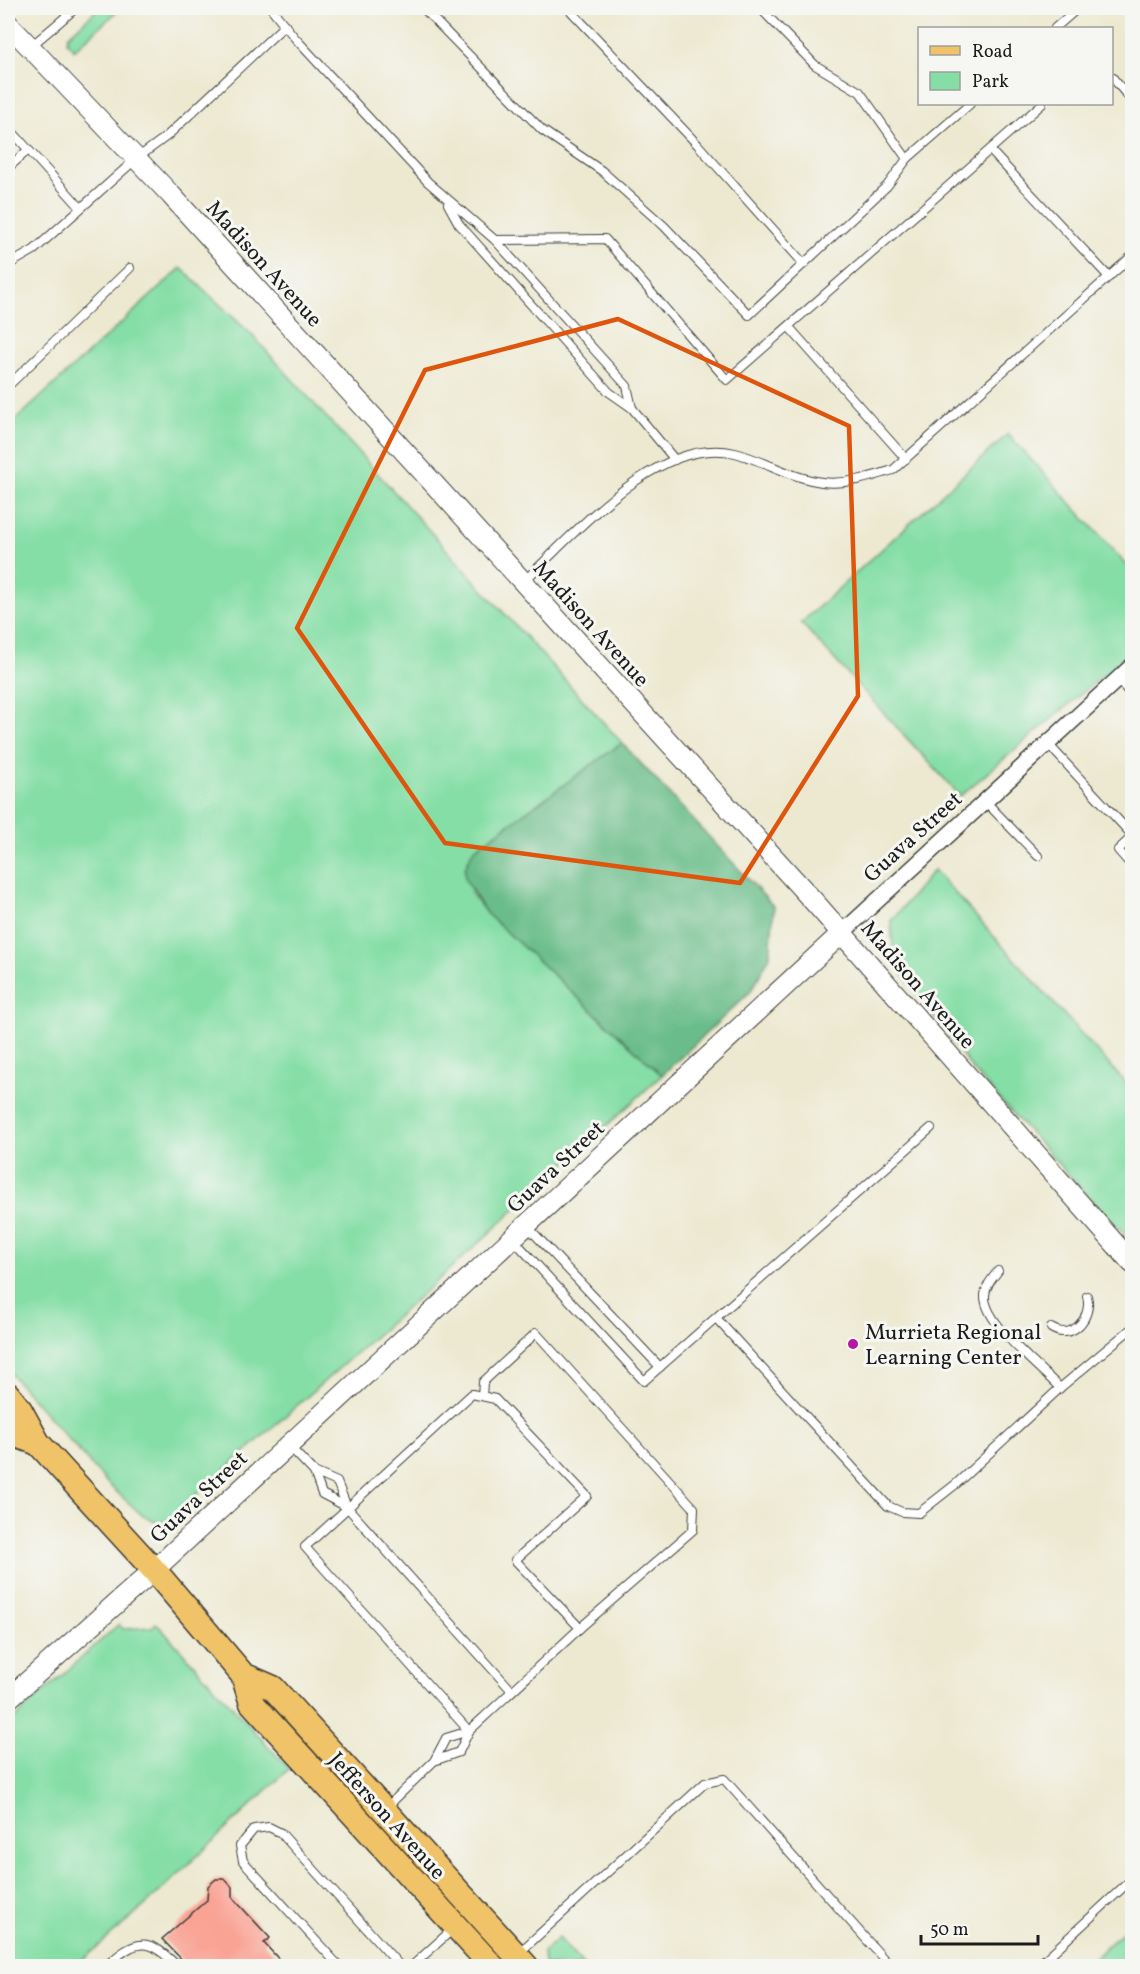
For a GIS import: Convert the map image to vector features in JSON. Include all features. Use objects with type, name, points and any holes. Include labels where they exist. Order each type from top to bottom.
[{"type":"main road","name":"Jefferson Avenue","points":[[8,1395],[20,1410],[38,1443],[154,1569],[243,1675],[252,1703],[492,1966]]},
{"type":"main road","name":"Jefferson Avenue","points":[[8,1432],[38,1443]]},
{"type":"main road","name":"Jefferson Avenue","points":[[243,1675],[273,1688],[521,1961]]},
{"type":"street","name":"Madison Avenue","points":[[8,24],[136,159],[842,933],[1132,1263]]},
{"type":"street","name":"Guava Street","points":[[8,1699],[154,1569],[1132,666]]},
{"type":"lane","points":[[29,48],[76,8]]},
{"type":"lane","points":[[271,8],[446,200],[495,240],[627,386],[632,408]]},
{"type":"lane","points":[[423,8],[542,130],[611,179],[664,226],[749,315],[887,186],[907,159],[969,105]]},
{"type":"lane","points":[[568,8],[698,145],[804,264]]},
{"type":"lane","points":[[760,8],[815,65],[860,93],[907,159]]},
{"type":"lane","points":[[1056,27],[1078,8]]},
{"type":"lane","points":[[8,264],[34,250],[80,207],[210,99],[285,25]]},
{"type":"lane","points":[[1113,78],[1132,101]]},
{"type":"lane","points":[[495,240],[605,239],[727,380],[1041,105]]},
{"type":"lane","points":[[8,128],[80,207]]},
{"type":"lane","points":[[8,168],[28,150]]},
{"type":"lane","points":[[990,150],[1109,277]]},
{"type":"lane","points":[[446,200],[459,224],[609,392],[632,408],[675,460]]},
{"type":"lane","points":[[523,582],[641,475],[695,452],[732,452],[821,482],[861,480],[893,470],[1132,256]]},
{"type":"lane","points":[[8,386],[130,268]]},
{"type":"lane","points":[[789,327],[906,459]]},
{"type":"lane","points":[[1118,680],[1132,696]]},
{"type":"lane","points":[[1048,744],[1132,836],[1118,850],[1132,866]]},
{"type":"lane","points":[[985,801],[1038,856]]},
{"type":"lane","points":[[519,1231],[644,1382],[931,1128]]},
{"type":"lane","points":[[519,1231],[660,1368]]},
{"type":"lane","points":[[998,1271],[987,1284],[985,1297],[987,1311],[995,1324],[1060,1388]]},
{"type":"lane","points":[[1051,1328],[1059,1333],[1066,1333],[1077,1326],[1086,1317],[1090,1307],[1087,1296]]},
{"type":"lane","points":[[716,1318],[888,1506],[902,1512],[919,1513],[956,1484],[1060,1388],[1132,1328]]},
{"type":"lane","points":[[434,1761],[459,1752],[469,1731],[580,1628],[693,1530],[694,1508],[536,1334],[483,1382],[482,1396]]},
{"type":"lane","points":[[469,1731],[304,1547],[472,1394],[495,1399],[587,1496],[515,1560],[580,1628]]},
{"type":"lane","points":[[288,1445],[314,1472],[337,1482],[347,1507],[512,1691]]},
{"type":"lane","points":[[314,1472],[322,1494],[347,1507]]},
{"type":"lane","points":[[384,1810],[434,1761],[446,1738],[469,1731]]},
{"type":"lane","points":[[521,1961],[705,1783],[724,1779],[890,1966]]},
{"type":"lane","points":[[339,1966],[243,1861],[240,1846],[249,1832],[261,1827],[281,1833],[400,1966]]},
{"type":"lane","points":[[1038,1966],[1132,1879]]},
{"type":"lane","points":[[412,1966],[456,1927]]},
{"type":"lane","points":[[106,1966],[124,1950],[140,1944],[155,1946],[177,1966]]},
{"type":"highlighted area","points":[[618,319],[849,426],[858,696],[740,883],[445,843],[297,628],[425,370]]},
{"type":"green space","points":[[99,8],[121,8],[74,50],[67,42],[68,36]]},
{"type":"green space","points":[[181,268],[251,334],[622,743],[473,850],[471,893],[486,913],[662,1075],[427,1290],[166,1522],[155,1522],[143,1516],[108,1484],[8,1371],[8,427]]},
{"type":"green space","points":[[1008,434],[1132,571],[1132,651],[960,796],[801,623]]},
{"type":"green space","points":[[622,743],[774,907],[770,956],[751,991],[662,1075],[486,913],[465,879],[465,868],[473,850]]},
{"type":"green space","points":[[934,870],[1132,1090],[1132,1241],[973,1070],[887,953],[893,948],[891,921]]},
{"type":"green space","points":[[156,1623],[289,1769],[150,1901],[76,1966],[8,1966],[8,1724],[119,1624],[123,1629],[152,1627]]},
{"type":"green space","points":[[1132,1924],[1132,1966],[1085,1966]]},
{"type":"green space","points":[[558,1938],[584,1966],[548,1966],[544,1963],[543,1952]]},
{"type":"building","points":[[216,1879],[225,1879],[232,1887],[232,1897],[270,1938],[264,1943],[285,1966],[188,1966],[162,1939],[207,1900],[208,1886]]},
{"type":"place","name":"Murrieta Regional Learning Center","points":[[853,1344]]}]
